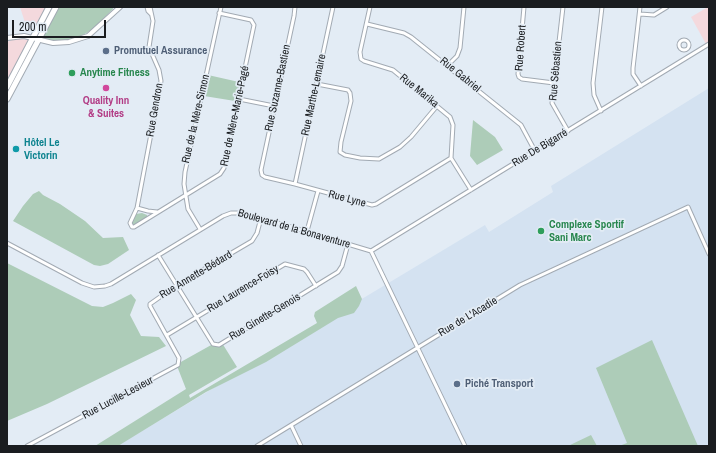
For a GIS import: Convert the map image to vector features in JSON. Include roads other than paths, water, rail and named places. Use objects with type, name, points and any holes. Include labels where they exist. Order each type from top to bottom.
[{"type":"main road","points":[[7,99],[36,39],[49,7]]},
{"type":"main road","points":[[7,87],[56,7]]},
{"type":"street","points":[[7,38],[24,36],[60,43],[81,39],[92,32],[120,7]]},
{"type":"street","name":"Rue Gendron","points":[[147,7],[151,14]]},
{"type":"street","name":"Rue Gendron","points":[[137,208],[161,82],[159,70],[149,47],[153,21],[150,7]]},
{"type":"street","name":"Rue de la Mère-Simon","points":[[200,229],[188,209],[185,172],[221,7]]},
{"type":"street","name":"Rue Suzanne-Bastien","points":[[261,170],[295,7]]},
{"type":"street","name":"Rue Marthe-Lemaire","points":[[295,184],[333,7]]},
{"type":"street","name":"Rue Marika","points":[[370,7],[360,52],[361,59],[393,70],[450,117],[453,122],[451,158]]},
{"type":"street","points":[[448,65],[457,56],[460,48],[464,7]]},
{"type":"street","name":"Rue Robert","points":[[524,7],[518,74],[519,77],[522,79],[554,83]]},
{"type":"street","name":"Rue Sébastien","points":[[563,7],[552,103],[568,130]]},
{"type":"street","points":[[601,110],[594,95],[593,83],[602,7]]},
{"type":"street","points":[[640,7],[633,68],[634,74],[641,86]]},
{"type":"street","points":[[640,14],[654,15],[667,7]]},
{"type":"street","name":"Rue de Mère-Marie-Pagé","points":[[137,208],[130,221],[132,227],[136,227],[222,172],[254,25],[251,20],[219,13]]},
{"type":"street","name":"Rue Gabriel","points":[[367,24],[408,35],[521,124],[536,150]]},
{"type":"street","name":"Rue De Bigarré","points":[[371,251],[709,44]]},
{"type":"street","points":[[687,49],[692,55]]},
{"type":"street","points":[[317,84],[348,90],[350,93],[351,101],[340,152],[360,158],[379,159],[400,147],[411,137],[437,106]]},
{"type":"street","points":[[239,99],[274,106]]},
{"type":"street","points":[[451,158],[471,190]]},
{"type":"street","name":"Rue Lyne","points":[[261,170],[262,175],[265,177],[372,205],[451,158]]},
{"type":"street","points":[[307,232],[318,191]]},
{"type":"street","name":"Rue de L'Acadie","points":[[257,446],[520,285],[688,207],[709,254]]},
{"type":"street","points":[[137,208],[159,212]]},
{"type":"street","name":"Boulevard de la Bonaventure","points":[[7,243],[82,283],[94,287],[111,284],[200,229],[231,213],[240,213],[261,218],[371,251]]},
{"type":"street","name":"Rue Annette-Bédard","points":[[167,335],[150,304],[177,285],[252,241],[257,233],[261,218]]},
{"type":"street","name":"Rue Ginette-Genois","points":[[158,255],[213,344],[219,345],[316,286],[340,269],[348,244]]},
{"type":"street","points":[[371,251],[465,446]]},
{"type":"street","name":"Rue Laurence-Foisy","points":[[167,335],[285,264],[307,272],[316,286]]},
{"type":"street","name":"Rue Lucille-Lesieur","points":[[27,446],[177,366],[179,363],[179,358],[167,335]]},
{"type":"street","points":[[291,425],[301,446]]},
{"type":"place","name":"Promutuel Assurance","points":[[106,51]]},
{"type":"place","name":"Anytime Fitness","points":[[72,73]]},
{"type":"place","name":"Quality Inn & Suites","points":[[106,88]]},
{"type":"place","name":"Hôtel Le Victorin","points":[[16,149]]},
{"type":"place","name":"Complexe Sportif Sani Marc","points":[[541,231]]},
{"type":"place","name":"Piché Transport","points":[[457,384]]}]
